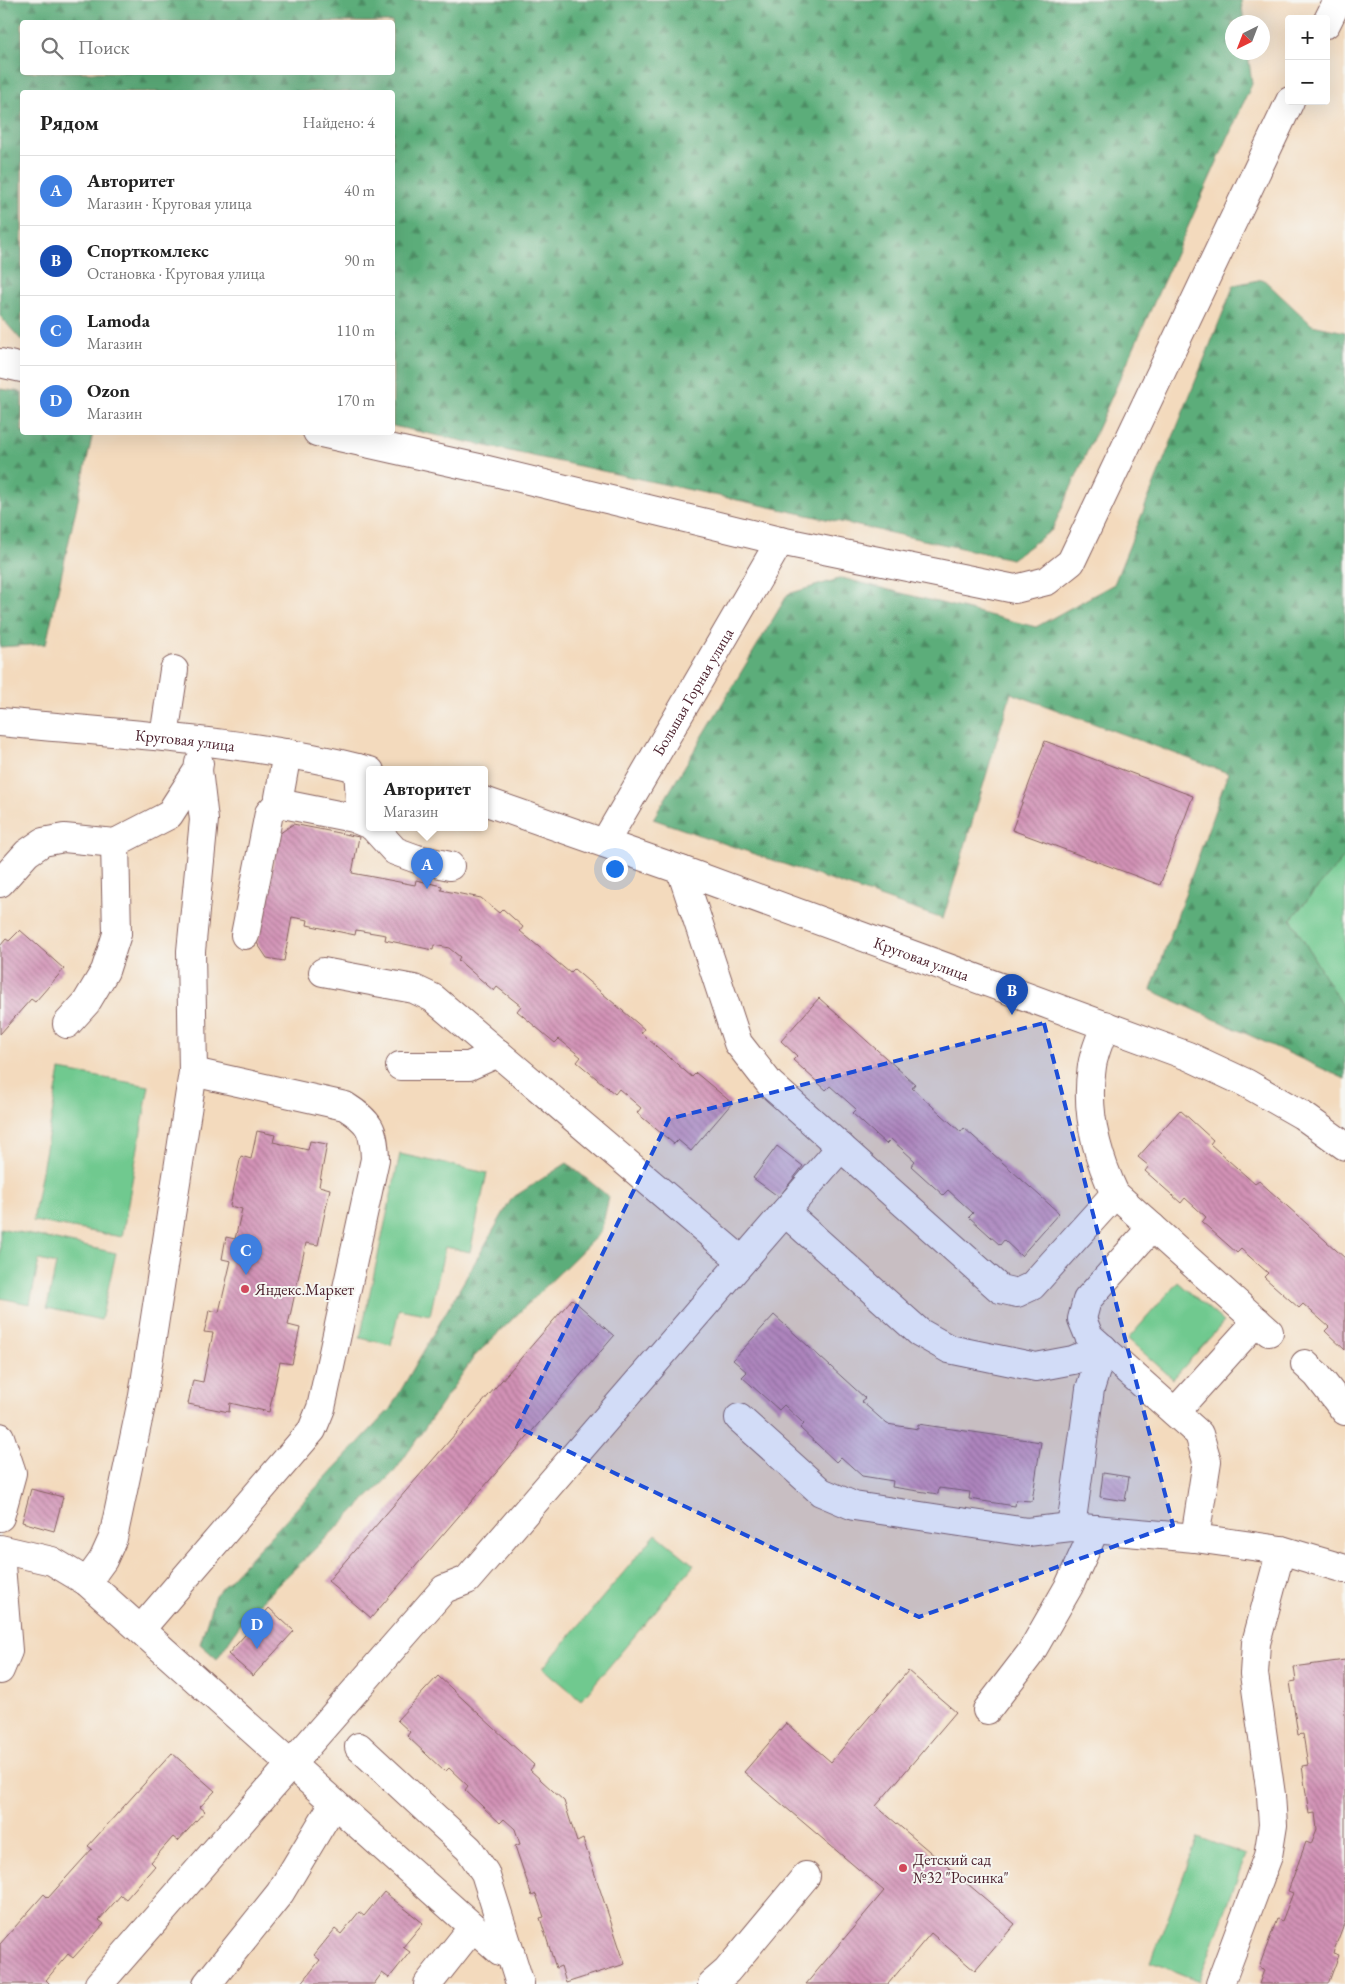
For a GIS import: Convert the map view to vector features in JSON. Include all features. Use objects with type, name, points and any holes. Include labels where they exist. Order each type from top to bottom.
[{"type":"street","points":[[1330,16],[1338,0]]},
{"type":"street","points":[[330,435],[483,469],[780,541],[1015,589],[1047,581],[1071,562],[1288,105]]},
{"type":"street","points":[[0,363],[20,368]]},
{"type":"street","name":"Большая Горная улица","points":[[605,842],[780,541]]},
{"type":"street","points":[[164,737],[174,670]]},
{"type":"street","name":"Круговая улица","points":[[0,722],[164,737],[287,753],[364,770]]},
{"type":"street","points":[[88,1582],[103,1560],[113,1538],[143,1396],[193,1072],[192,951],[204,820],[198,770],[202,742]]},
{"type":"street","points":[[245,935],[269,813],[278,803],[287,753]]},
{"type":"street","points":[[2,876],[27,853],[43,842],[64,838],[115,843],[169,815],[198,770]]},
{"type":"street","points":[[364,770],[360,801],[366,812]]},
{"type":"street","name":"Круговая улица","points":[[488,802],[605,842],[1188,1056],[1246,1083],[1302,1115],[1345,1146]]},
{"type":"street","points":[[278,803],[353,818],[366,823]]},
{"type":"street","points":[[377,831],[395,851],[416,859],[450,866]]},
{"type":"street","points":[[67,1024],[86,1003],[105,971],[117,934],[115,843]]},
{"type":"street","points":[[681,870],[738,1043],[770,1084],[1000,1288],[1017,1294],[1032,1286],[1115,1194]]},
{"type":"street","points":[[323,972],[414,989],[433,998],[742,1261]]},
{"type":"street","points":[[1105,1025],[1092,1065],[1089,1106],[1102,1168],[1115,1194],[1263,1326],[1175,1412]]},
{"type":"street","points":[[400,1066],[469,1066],[498,1053]]},
{"type":"street","points":[[141,1629],[312,1430],[321,1408],[376,1159],[374,1137],[363,1118],[345,1106],[193,1072]]},
{"type":"street","points":[[99,1984],[444,1589],[467,1580],[841,1147]]},
{"type":"street","points":[[785,1212],[919,1332],[949,1349],[1036,1366],[1073,1360],[1103,1348]]},
{"type":"street","points":[[1152,1227],[1087,1300],[1082,1318],[1089,1336],[1199,1434],[1207,1462],[1195,1538]]},
{"type":"street","points":[[987,1710],[1030,1654],[1069,1586],[1083,1528],[1090,1390],[1103,1348]]},
{"type":"street","points":[[1305,1364],[1317,1375],[1345,1411]]},
{"type":"street","points":[[739,1418],[821,1492],[854,1506],[1027,1532],[1083,1528],[1195,1538],[1281,1550],[1345,1569]]},
{"type":"street","points":[[0,1437],[12,1473],[0,1517]]},
{"type":"street","points":[[1220,1984],[1268,1856],[1273,1825],[1271,1795],[1254,1674],[1256,1642],[1281,1550]]},
{"type":"street","points":[[0,1670],[8,1651],[0,1551],[52,1561],[88,1582],[473,1928],[500,1951],[511,1955]]},
{"type":"street","points":[[359,1747],[469,1849],[485,1873],[520,1984]]},
{"type":"street","points":[[207,1984],[280,1893],[334,1803]]},
{"type":"street","points":[[712,1984],[727,1971],[806,1876]]},
{"type":"street","points":[[428,1984],[473,1928]]},
{"type":"highlighted area","points":[[1044,1023],[1173,1525],[919,1617],[517,1427],[669,1119]]},
{"type":"green space","points":[[0,0],[1241,0],[1243,15],[1225,15],[1225,60],[1249,60],[1252,84],[1052,530],[1012,559],[395,426],[395,90],[20,90],[20,339],[0,316]]},
{"type":"green space","points":[[1263,279],[1312,325],[1345,332],[1345,856],[1291,919],[1345,1011],[1345,1079],[1151,990],[1228,773],[1011,693],[943,919],[653,819],[788,594],[842,578],[1036,627],[1114,584],[1234,285]]},
{"type":"green space","points":[[0,389],[20,392],[20,435],[93,435],[46,644],[0,647]]},
{"type":"green space","points":[[1345,856],[1345,1011],[1291,919]]},
{"type":"green space","points":[[60,1070],[149,1086],[122,1237],[33,1221]]},
{"type":"green space","points":[[400,1154],[487,1173],[470,1252],[445,1247],[430,1315],[399,1309],[391,1345],[360,1338]]},
{"type":"green space","points":[[567,1163],[609,1197],[601,1232],[474,1357],[395,1471],[246,1616],[217,1659],[200,1644],[215,1595],[390,1409],[512,1198]]},
{"type":"green space","points":[[0,1228],[116,1253],[101,1320],[47,1308],[56,1264],[39,1260],[30,1304],[0,1298]]},
{"type":"green space","points":[[1178,1282],[1224,1322],[1173,1379],[1128,1339]]},
{"type":"green space","points":[[656,1534],[694,1565],[581,1700],[543,1668]]},
{"type":"green space","points":[[1198,1837],[1246,1855],[1199,1981],[1151,1962]]},
{"type":"building","points":[[1045,741],[1193,796],[1160,885],[1012,830]]},
{"type":"building","points":[[293,824],[359,837],[352,873],[415,885],[416,880],[442,886],[441,890],[481,898],[499,913],[503,909],[523,927],[520,931],[570,973],[574,969],[644,1029],[641,1033],[692,1077],[696,1073],[732,1103],[691,1151],[678,1140],[674,1144],[637,1113],[641,1108],[619,1089],[615,1094],[577,1062],[581,1057],[559,1039],[555,1043],[517,1011],[521,1006],[497,987],[494,991],[458,960],[460,957],[449,948],[434,945],[433,950],[385,940],[386,935],[356,930],[355,935],[307,925],[308,920],[292,917],[284,961],[267,958],[257,943],[279,834]]},
{"type":"building","points":[[20,930],[64,969],[35,1002],[31,999],[0,1034],[0,946],[6,939],[9,941]]},
{"type":"building","points":[[819,998],[915,1084],[912,1088],[961,1132],[964,1128],[1059,1213],[1021,1256],[1004,1240],[1000,1245],[969,1217],[973,1213],[948,1190],[943,1195],[911,1166],[915,1161],[891,1139],[886,1144],[852,1113],[856,1109],[830,1086],[826,1090],[793,1060],[797,1056],[781,1041]]},
{"type":"building","points":[[1180,1110],[1213,1140],[1210,1144],[1255,1184],[1259,1181],[1345,1258],[1345,1350],[1325,1331],[1329,1327],[1303,1304],[1299,1308],[1264,1277],[1268,1273],[1241,1249],[1237,1253],[1202,1222],[1206,1217],[1185,1198],[1181,1203],[1145,1171],[1149,1166],[1138,1157]]},
{"type":"building","points":[[257,1131],[275,1135],[273,1142],[308,1150],[310,1141],[327,1144],[319,1186],[330,1189],[318,1245],[306,1243],[288,1325],[300,1328],[292,1364],[280,1362],[269,1412],[230,1403],[229,1412],[188,1404],[193,1380],[203,1382],[213,1333],[204,1332],[209,1310],[219,1312],[231,1261],[222,1259],[226,1237],[235,1239],[242,1209],[230,1206],[241,1156],[251,1159]]},
{"type":"building","points":[[777,1146],[803,1166],[779,1197],[753,1178]]},
{"type":"building","points":[[572,1299],[614,1336],[371,1618],[328,1581]]},
{"type":"building","points":[[774,1315],[865,1398],[861,1401],[887,1424],[918,1429],[918,1424],[1041,1442],[1032,1501],[1016,1500],[1015,1506],[969,1499],[970,1492],[939,1488],[938,1494],[892,1487],[893,1481],[862,1476],[841,1457],[836,1462],[800,1428],[804,1424],[784,1405],[779,1410],[742,1377],[747,1372],[733,1360]]},
{"type":"building","points":[[1103,1473],[1129,1477],[1125,1501],[1100,1497]]},
{"type":"building","points":[[31,1489],[63,1497],[54,1531],[22,1522]]},
{"type":"building","points":[[269,1608],[294,1631],[253,1676],[228,1654]]},
{"type":"building","points":[[1345,1660],[1345,1921],[1333,1953],[1339,1955],[1328,1984],[1259,1984],[1264,1970],[1259,1967],[1277,1919],[1282,1921],[1293,1893],[1288,1891],[1306,1842],[1311,1844],[1317,1829],[1315,1813],[1309,1814],[1302,1766],[1308,1765],[1303,1734],[1298,1735],[1290,1682],[1296,1681],[1294,1667]]},
{"type":"building","points":[[908,1671],[956,1712],[876,1806],[1015,1924],[975,1971],[931,1933],[888,1984],[806,1984],[884,1891],[744,1772],[786,1723],[831,1762]]},
{"type":"building","points":[[438,1676],[534,1765],[530,1770],[564,1801],[577,1842],[583,1839],[625,1964],[566,1983],[561,1966],[556,1968],[540,1918],[544,1917],[536,1894],[532,1896],[515,1846],[520,1844],[515,1829],[504,1819],[500,1823],[465,1790],[468,1786],[449,1768],[445,1772],[407,1736],[410,1732],[397,1720]]},
{"type":"building","points":[[172,1753],[215,1791],[200,1807],[205,1811],[178,1841],[173,1837],[151,1862],[155,1866],[126,1899],[121,1895],[99,1920],[104,1924],[73,1958],[68,1954],[46,1980],[50,1984],[0,1984],[0,1944],[44,1894],[48,1898],[92,1849],[88,1846]]},
{"type":"building","points":[[384,1892],[423,1923],[403,1947],[410,1952],[389,1978],[382,1973],[374,1984],[301,1984],[320,1960],[314,1955],[335,1929],[341,1934],[359,1912],[364,1916]]},
{"type":"place","name":"Авторитет","points":[[427,889]]},
{"type":"place","name":"Спорткомлекс","points":[[1012,1015]]},
{"type":"place","name":"Lamoda","points":[[246,1275]]},
{"type":"place","name":"Яндекс.Маркет","points":[[245,1289]]},
{"type":"place","name":"Ozon","points":[[257,1649]]},
{"type":"place","name":"Детский сад №32 \"Росинка\"","points":[[903,1868]]}]
